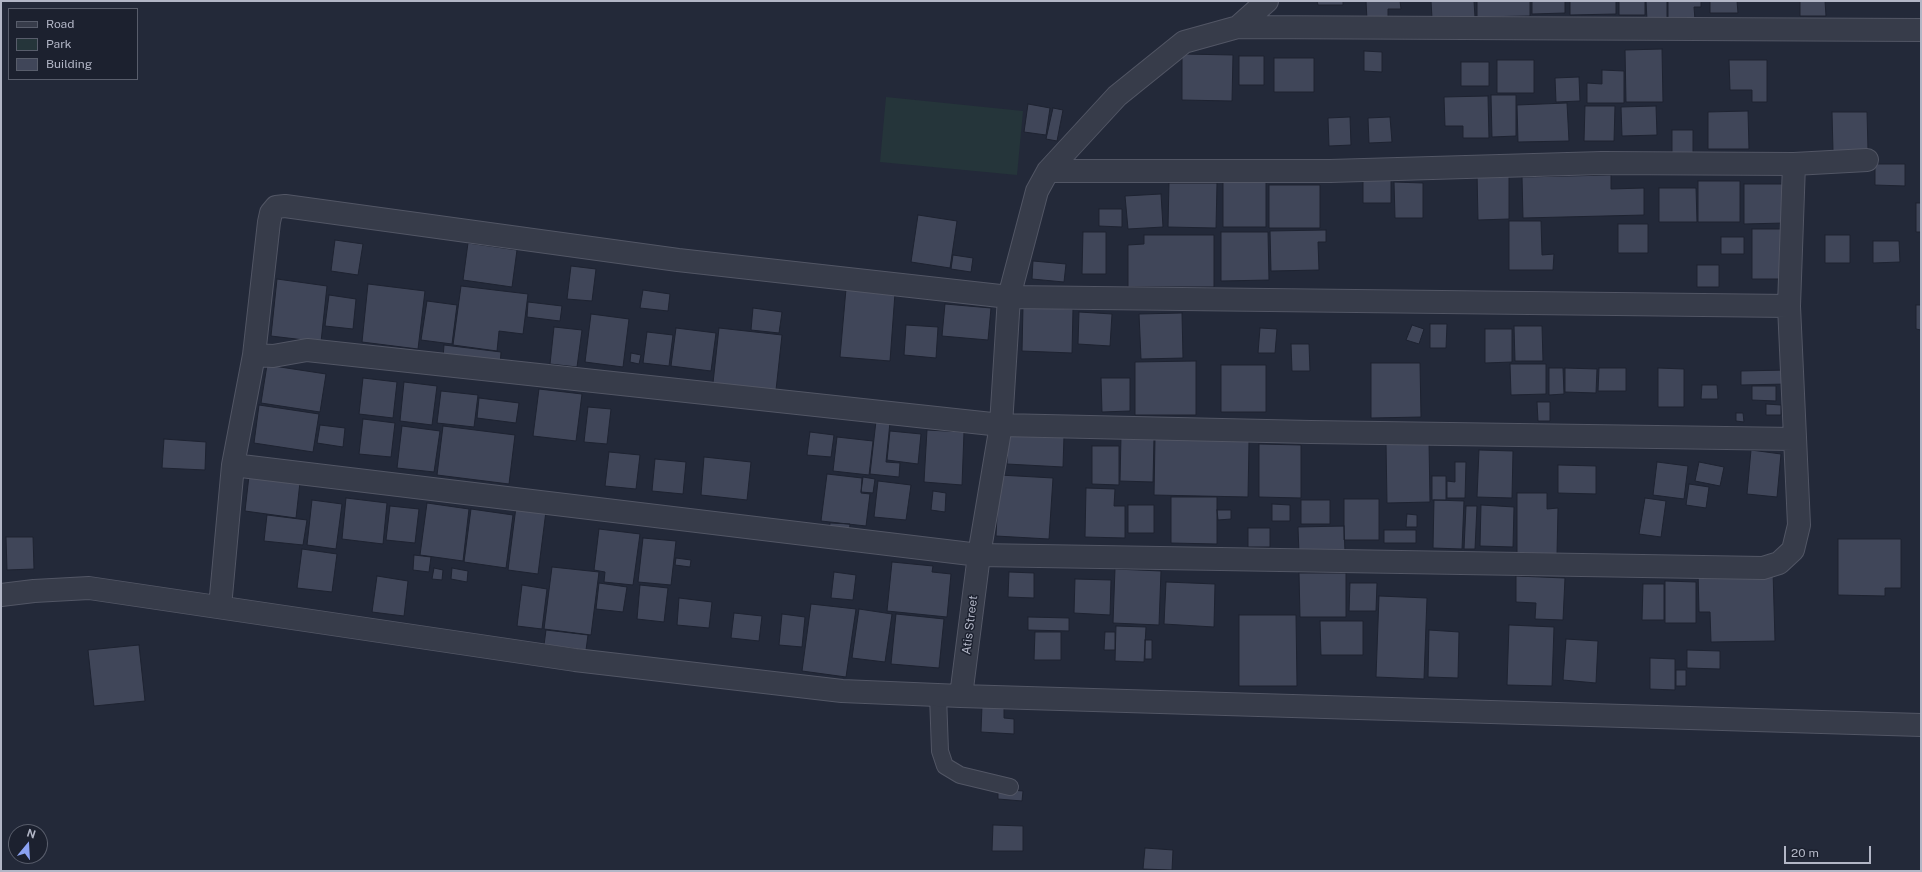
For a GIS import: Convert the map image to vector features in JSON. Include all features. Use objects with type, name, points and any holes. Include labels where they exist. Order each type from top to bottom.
[{"type":"street","points":[[1238,27],[1268,1]]},
{"type":"street","points":[[1238,27],[1921,30]]},
{"type":"street","name":"Atis Street","points":[[961,696],[979,554],[1001,425],[1008,297],[1036,191],[1048,171],[1117,96],[1184,42],[1238,27]]},
{"type":"street","points":[[1048,171],[1330,170],[1602,163],[1794,164],[1867,160]]},
{"type":"street","points":[[233,465],[979,554],[1763,568],[1779,563],[1793,550],[1799,524],[1789,306],[1794,164]]},
{"type":"street","points":[[220,607],[233,465],[254,355],[269,222],[271,213],[276,208],[285,206],[678,260],[1008,297],[1789,306]]},
{"type":"street","points":[[254,355],[274,356],[307,350],[1001,425],[1311,432],[1795,439]]},
{"type":"street","points":[[1,595],[34,591],[89,588],[583,661],[842,690],[961,696],[1921,725]]},
{"type":"lane","points":[[938,695],[940,751],[946,766],[960,775],[1010,787]]},
{"type":"green space","points":[[886,97],[1023,111],[1017,175],[880,162]]},
{"type":"building","points":[[1317,1],[1343,1],[1343,5],[1318,5]]},
{"type":"building","points":[[1366,1],[1400,1],[1401,9],[1388,9],[1388,19],[1367,20]]},
{"type":"building","points":[[1431,1],[1474,1],[1475,17],[1432,18]]},
{"type":"building","points":[[1477,1],[1530,1],[1530,16],[1477,17]]},
{"type":"building","points":[[1532,1],[1565,1],[1565,13],[1532,14]]},
{"type":"building","points":[[1570,1],[1616,1],[1616,14],[1570,15]]},
{"type":"building","points":[[1619,1],[1645,1],[1645,15],[1619,15]]},
{"type":"building","points":[[1646,1],[1667,1],[1667,20],[1647,20]]},
{"type":"building","points":[[1668,1],[1701,1],[1701,7],[1694,7],[1695,20],[1668,20]]},
{"type":"building","points":[[1710,1],[1737,1],[1738,13],[1710,13]]},
{"type":"building","points":[[1800,1],[1825,1],[1826,16],[1800,16]]},
{"type":"building","points":[[1662,49],[1663,102],[1626,102],[1625,50]]},
{"type":"building","points":[[1364,51],[1382,52],[1382,72],[1364,71]]},
{"type":"building","points":[[1182,54],[1233,55],[1232,101],[1182,100]]},
{"type":"building","points":[[1239,56],[1264,56],[1264,85],[1239,85]]},
{"type":"building","points":[[1274,58],[1314,58],[1314,92],[1274,92]]},
{"type":"building","points":[[1497,60],[1534,60],[1534,93],[1497,93]]},
{"type":"building","points":[[1729,60],[1767,60],[1767,102],[1752,102],[1752,90],[1730,90]]},
{"type":"building","points":[[1461,62],[1489,62],[1489,86],[1461,86]]},
{"type":"building","points":[[1602,70],[1624,71],[1624,103],[1587,103],[1587,83],[1602,84]]},
{"type":"building","points":[[1579,77],[1580,101],[1556,102],[1555,78]]},
{"type":"building","points":[[1491,95],[1516,95],[1516,136],[1492,137]]},
{"type":"building","points":[[1488,96],[1489,138],[1463,138],[1463,126],[1445,126],[1444,97]]},
{"type":"building","points":[[1567,103],[1569,141],[1518,142],[1517,105]]},
{"type":"building","points":[[1028,104],[1050,108],[1046,135],[1024,132]]},
{"type":"building","points":[[1585,106],[1615,106],[1614,141],[1584,141]]},
{"type":"building","points":[[1656,106],[1657,135],[1622,136],[1621,107]]},
{"type":"building","points":[[1053,108],[1063,110],[1057,141],[1046,139]]},
{"type":"building","points":[[1748,111],[1749,149],[1708,149],[1708,112]]},
{"type":"building","points":[[1832,112],[1867,112],[1868,150],[1833,151]]},
{"type":"building","points":[[1350,117],[1351,145],[1329,146],[1328,118]]},
{"type":"building","points":[[1390,117],[1392,142],[1369,143],[1368,118]]},
{"type":"building","points":[[1672,130],[1693,130],[1693,154],[1672,154]]},
{"type":"building","points":[[1875,164],[1905,164],[1905,186],[1875,185]]},
{"type":"building","points":[[1509,171],[1509,219],[1478,220],[1477,172]]},
{"type":"building","points":[[1611,175],[1611,189],[1644,188],[1644,215],[1523,218],[1522,177]]},
{"type":"building","points":[[1363,176],[1391,176],[1391,203],[1363,203]]},
{"type":"building","points":[[1698,181],[1740,181],[1740,222],[1698,222]]},
{"type":"building","points":[[1223,182],[1266,182],[1266,227],[1223,227]]},
{"type":"building","points":[[1394,182],[1423,183],[1423,218],[1395,218]]},
{"type":"building","points":[[1169,183],[1217,183],[1216,228],[1168,227]]},
{"type":"building","points":[[1744,184],[1785,184],[1784,223],[1744,224]]},
{"type":"building","points":[[1269,185],[1320,185],[1320,228],[1269,228]]},
{"type":"building","points":[[1659,188],[1696,188],[1697,222],[1659,222]]},
{"type":"building","points":[[1161,194],[1163,227],[1128,229],[1125,196]]},
{"type":"building","points":[[1916,203],[1921,203],[1921,232],[1916,232]]},
{"type":"building","points":[[1099,209],[1122,209],[1122,227],[1099,226]]},
{"type":"building","points":[[918,215],[957,221],[950,268],[911,262]]},
{"type":"building","points":[[1509,221],[1541,221],[1542,255],[1554,254],[1553,270],[1509,270]]},
{"type":"building","points":[[1618,224],[1648,224],[1648,253],[1618,253]]},
{"type":"building","points":[[1752,229],[1785,229],[1785,279],[1752,279]]},
{"type":"building","points":[[1326,230],[1326,242],[1318,242],[1319,270],[1271,271],[1270,231]]},
{"type":"building","points":[[1083,232],[1106,232],[1106,274],[1082,274]]},
{"type":"building","points":[[1221,232],[1268,232],[1269,280],[1221,281]]},
{"type":"building","points":[[1144,235],[1214,235],[1214,287],[1128,287],[1128,245],[1144,244]]},
{"type":"building","points":[[1825,235],[1850,235],[1850,263],[1825,263]]},
{"type":"building","points":[[1721,237],[1744,237],[1744,254],[1721,254]]},
{"type":"building","points":[[335,240],[363,244],[358,275],[331,271]]},
{"type":"building","points":[[1873,241],[1899,241],[1900,262],[1873,263]]},
{"type":"building","points":[[468,243],[517,250],[512,287],[463,280]]},
{"type":"building","points":[[953,255],[973,258],[971,272],[951,269]]},
{"type":"building","points":[[1033,261],[1066,264],[1064,282],[1032,279]]},
{"type":"building","points":[[1697,265],[1719,265],[1719,287],[1697,287]]},
{"type":"building","points":[[571,266],[596,269],[592,301],[567,299]]},
{"type":"building","points":[[277,279],[327,286],[321,342],[271,336]]},
{"type":"building","points":[[368,284],[425,291],[418,349],[362,342]]},
{"type":"building","points":[[461,286],[528,294],[523,334],[499,331],[497,351],[453,345]]},
{"type":"building","points":[[846,289],[895,293],[890,361],[840,357]]},
{"type":"building","points":[[643,290],[670,294],[668,311],[640,308]]},
{"type":"building","points":[[329,295],[356,299],[353,329],[325,326]]},
{"type":"building","points":[[427,301],[457,305],[452,344],[421,340]]},
{"type":"building","points":[[528,302],[562,306],[560,321],[527,317]]},
{"type":"building","points":[[945,304],[991,308],[988,340],[942,336]]},
{"type":"building","points":[[1916,305],[1921,305],[1921,330],[1916,329]]},
{"type":"building","points":[[1023,307],[1073,309],[1072,353],[1022,351]]},
{"type":"building","points":[[753,308],[782,312],[779,333],[751,330]]},
{"type":"building","points":[[1079,312],[1112,314],[1110,346],[1078,344]]},
{"type":"building","points":[[1182,313],[1183,358],[1141,359],[1139,314]]},
{"type":"building","points":[[591,314],[629,319],[623,367],[585,362]]},
{"type":"building","points":[[1430,324],[1447,324],[1446,348],[1430,348]]},
{"type":"building","points":[[906,325],[938,327],[936,358],[904,355]]},
{"type":"building","points":[[1412,325],[1424,329],[1419,344],[1406,340]]},
{"type":"building","points":[[1514,326],[1542,326],[1543,361],[1515,361]]},
{"type":"building","points":[[554,327],[582,330],[577,367],[550,364]]},
{"type":"building","points":[[676,328],[716,333],[711,371],[671,366]]},
{"type":"building","points":[[719,328],[782,335],[776,390],[713,383]]},
{"type":"building","points":[[1260,328],[1277,329],[1275,353],[1258,353]]},
{"type":"building","points":[[1485,329],[1512,329],[1512,362],[1485,363]]},
{"type":"building","points":[[647,332],[673,335],[669,366],[643,363]]},
{"type":"building","points":[[1291,344],[1309,344],[1310,371],[1292,371]]},
{"type":"building","points":[[444,345],[501,352],[500,366],[443,359]]},
{"type":"building","points":[[631,353],[641,355],[639,364],[630,362]]},
{"type":"building","points":[[1196,361],[1196,415],[1135,415],[1135,362]]},
{"type":"building","points":[[1371,363],[1420,363],[1421,417],[1371,418]]},
{"type":"building","points":[[1510,364],[1546,364],[1546,394],[1511,395]]},
{"type":"building","points":[[267,365],[326,374],[320,412],[261,403]]},
{"type":"building","points":[[1221,365],[1266,365],[1266,412],[1221,412]]},
{"type":"building","points":[[1549,368],[1563,368],[1564,394],[1549,395]]},
{"type":"building","points":[[1565,368],[1597,369],[1596,393],[1565,392]]},
{"type":"building","points":[[1599,368],[1626,368],[1626,391],[1598,391]]},
{"type":"building","points":[[1658,368],[1684,369],[1684,407],[1658,407]]},
{"type":"building","points":[[1787,370],[1787,384],[1741,385],[1741,371]]},
{"type":"building","points":[[363,378],[397,382],[393,418],[359,414]]},
{"type":"building","points":[[1101,378],[1130,378],[1130,411],[1102,412]]},
{"type":"building","points":[[404,382],[437,386],[432,425],[400,421]]},
{"type":"building","points":[[1702,385],[1717,385],[1718,399],[1701,399]]},
{"type":"building","points":[[1752,386],[1776,386],[1776,401],[1752,400]]},
{"type":"building","points":[[539,389],[582,394],[576,441],[533,436]]},
{"type":"building","points":[[441,391],[478,395],[474,427],[437,423]]},
{"type":"building","points":[[479,398],[519,403],[516,423],[477,418]]},
{"type":"building","points":[[1537,402],[1550,402],[1550,421],[1538,421]]},
{"type":"building","points":[[1766,404],[1781,405],[1781,415],[1766,415]]},
{"type":"building","points":[[259,405],[319,414],[313,452],[254,443]]},
{"type":"building","points":[[588,407],[611,409],[607,444],[584,442]]},
{"type":"building","points":[[1736,413],[1743,413],[1744,422],[1736,421]]},
{"type":"building","points":[[363,419],[395,423],[391,457],[359,454]]},
{"type":"building","points":[[876,421],[890,422],[886,462],[900,463],[899,477],[870,474]]},
{"type":"building","points":[[320,425],[345,428],[343,447],[317,443]]},
{"type":"building","points":[[402,426],[440,431],[434,472],[397,468]]},
{"type":"building","points":[[443,426],[515,435],[509,484],[437,475]]},
{"type":"building","points":[[927,430],[964,432],[962,485],[924,482]]},
{"type":"building","points":[[890,431],[921,434],[918,464],[887,460]]},
{"type":"building","points":[[810,432],[834,435],[831,457],[807,455]]},
{"type":"building","points":[[1008,433],[1064,436],[1063,467],[1007,464]]},
{"type":"building","points":[[837,437],[873,441],[869,475],[833,471]]},
{"type":"building","points":[[1121,437],[1154,438],[1153,482],[1120,481]]},
{"type":"building","points":[[164,439],[206,442],[205,470],[162,468]]},
{"type":"building","points":[[1155,439],[1249,441],[1248,497],[1154,495]]},
{"type":"building","points":[[1386,442],[1429,442],[1430,502],[1387,503]]},
{"type":"building","points":[[1259,444],[1301,445],[1301,498],[1259,497]]},
{"type":"building","points":[[1092,446],[1119,446],[1119,485],[1092,484]]},
{"type":"building","points":[[1479,450],[1513,451],[1512,498],[1477,497]]},
{"type":"building","points":[[1751,450],[1781,454],[1777,497],[1747,494]]},
{"type":"building","points":[[609,452],[640,455],[636,489],[605,486]]},
{"type":"building","points":[[704,457],[751,462],[747,500],[701,495]]},
{"type":"building","points":[[655,459],[686,462],[683,494],[652,491]]},
{"type":"building","points":[[1455,462],[1466,462],[1465,498],[1447,498],[1447,481],[1455,482]]},
{"type":"building","points":[[1657,462],[1688,466],[1684,499],[1653,495]]},
{"type":"building","points":[[1699,462],[1724,467],[1720,486],[1695,481]]},
{"type":"building","points":[[1558,465],[1596,466],[1596,494],[1558,493]]},
{"type":"building","points":[[827,474],[862,478],[861,493],[870,494],[866,526],[821,521]]},
{"type":"building","points":[[999,475],[1053,478],[1049,539],[996,536]]},
{"type":"building","points":[[249,476],[300,482],[296,518],[245,511]]},
{"type":"building","points":[[1432,476],[1446,476],[1446,500],[1432,500]]},
{"type":"building","points":[[863,477],[875,479],[873,493],[861,492]]},
{"type":"building","points":[[878,481],[911,485],[906,520],[874,517]]},
{"type":"building","points":[[1689,484],[1709,487],[1706,508],[1686,505]]},
{"type":"building","points":[[1086,488],[1115,489],[1114,506],[1125,506],[1125,538],[1085,537]]},
{"type":"building","points":[[933,491],[946,493],[945,512],[931,510]]},
{"type":"building","points":[[1517,493],[1547,493],[1547,509],[1558,508],[1557,554],[1517,554]]},
{"type":"building","points":[[1171,497],[1217,497],[1217,544],[1171,543]]},
{"type":"building","points":[[346,498],[387,503],[383,544],[342,539]]},
{"type":"building","points":[[1645,498],[1666,501],[1661,537],[1639,534]]},
{"type":"building","points":[[1344,499],[1379,499],[1379,540],[1344,540]]},
{"type":"building","points":[[312,500],[342,504],[336,549],[307,545]]},
{"type":"building","points":[[1301,500],[1330,500],[1330,524],[1301,524]]},
{"type":"building","points":[[1434,500],[1464,501],[1462,549],[1433,548]]},
{"type":"building","points":[[427,503],[469,509],[463,561],[420,555]]},
{"type":"building","points":[[1272,504],[1290,505],[1290,521],[1272,521]]},
{"type":"building","points":[[1128,505],[1154,505],[1154,533],[1128,533]]},
{"type":"building","points":[[1481,505],[1514,507],[1513,547],[1480,546]]},
{"type":"building","points":[[390,506],[419,509],[415,543],[386,540]]},
{"type":"building","points":[[1466,506],[1477,506],[1475,549],[1464,549]]},
{"type":"building","points":[[516,507],[546,511],[538,574],[508,570]]},
{"type":"building","points":[[471,509],[513,515],[506,568],[464,562]]},
{"type":"building","points":[[1217,510],[1231,510],[1231,519],[1218,520]]},
{"type":"building","points":[[1407,514],[1417,515],[1417,527],[1406,527]]},
{"type":"building","points":[[267,515],[307,520],[303,545],[264,541]]},
{"type":"building","points":[[830,523],[850,524],[849,535],[829,533]]},
{"type":"building","points":[[1344,526],[1345,552],[1299,553],[1298,527]]},
{"type":"building","points":[[1248,528],[1270,528],[1270,547],[1248,547]]},
{"type":"building","points":[[599,529],[640,534],[633,585],[604,582],[605,572],[594,570]]},
{"type":"building","points":[[1384,530],[1416,530],[1416,543],[1384,543]]},
{"type":"building","points":[[6,537],[33,537],[34,569],[7,570]]},
{"type":"building","points":[[643,538],[676,541],[671,585],[638,582]]},
{"type":"building","points":[[1838,539],[1901,539],[1901,588],[1885,588],[1885,596],[1838,595]]},
{"type":"building","points":[[302,549],[337,554],[332,592],[297,588]]},
{"type":"building","points":[[414,555],[431,557],[429,572],[413,570]]},
{"type":"building","points":[[676,558],[691,560],[690,567],[675,565]]},
{"type":"building","points":[[892,562],[933,566],[932,572],[951,574],[947,617],[887,611]]},
{"type":"building","points":[[552,567],[599,572],[591,635],[544,629]]},
{"type":"building","points":[[434,568],[443,570],[442,580],[432,579]]},
{"type":"building","points":[[452,568],[468,571],[467,582],[451,579]]},
{"type":"building","points":[[1115,569],[1161,571],[1159,625],[1113,623]]},
{"type":"building","points":[[1698,571],[1773,571],[1775,641],[1711,642],[1710,612],[1699,612]]},
{"type":"building","points":[[834,572],[856,575],[853,600],[831,598]]},
{"type":"building","points":[[1009,572],[1034,573],[1034,598],[1008,597]]},
{"type":"building","points":[[1299,573],[1346,573],[1346,617],[1300,617]]},
{"type":"building","points":[[377,576],[408,581],[404,616],[372,612]]},
{"type":"building","points":[[1516,576],[1565,578],[1563,620],[1535,619],[1536,603],[1516,602]]},
{"type":"building","points":[[1075,579],[1111,580],[1110,615],[1074,613]]},
{"type":"building","points":[[1665,581],[1696,582],[1696,623],[1665,623]]},
{"type":"building","points":[[1166,582],[1215,584],[1214,627],[1164,624]]},
{"type":"building","points":[[599,583],[627,587],[623,612],[596,609]]},
{"type":"building","points":[[1350,583],[1377,583],[1376,611],[1349,611]]},
{"type":"building","points":[[1643,584],[1664,584],[1664,620],[1642,620]]},
{"type":"building","points":[[522,585],[547,589],[542,629],[517,626]]},
{"type":"building","points":[[640,585],[668,588],[664,622],[637,619]]},
{"type":"building","points":[[1379,596],[1427,598],[1424,679],[1376,677]]},
{"type":"building","points":[[679,598],[712,602],[709,628],[677,625]]},
{"type":"building","points":[[811,604],[856,609],[846,677],[802,671]]},
{"type":"building","points":[[859,609],[892,614],[885,662],[852,658]]},
{"type":"building","points":[[734,613],[762,616],[759,641],[731,638]]},
{"type":"building","points":[[782,614],[805,617],[802,647],[779,645]]},
{"type":"building","points":[[896,614],[944,619],[939,668],[891,664]]},
{"type":"building","points":[[1239,615],[1296,615],[1297,686],[1239,686]]},
{"type":"building","points":[[1028,617],[1069,618],[1069,631],[1028,630]]},
{"type":"building","points":[[1320,621],[1363,621],[1363,655],[1321,655]]},
{"type":"building","points":[[1509,625],[1554,627],[1552,686],[1507,685]]},
{"type":"building","points":[[1116,626],[1146,627],[1144,662],[1115,661]]},
{"type":"building","points":[[546,630],[588,635],[586,650],[544,645]]},
{"type":"building","points":[[1429,630],[1459,632],[1458,678],[1428,677]]},
{"type":"building","points":[[1035,632],[1061,632],[1061,660],[1034,660]]},
{"type":"building","points":[[1105,632],[1115,632],[1115,650],[1104,650]]},
{"type":"building","points":[[1566,639],[1598,641],[1596,683],[1563,680]]},
{"type":"building","points":[[1145,640],[1152,640],[1152,659],[1145,659]]},
{"type":"building","points":[[139,645],[145,701],[94,706],[88,650]]},
{"type":"building","points":[[1687,650],[1720,651],[1720,669],[1687,668]]},
{"type":"building","points":[[1650,658],[1675,659],[1675,690],[1650,689]]},
{"type":"building","points":[[1676,670],[1686,670],[1686,686],[1676,686]]},
{"type":"building","points":[[982,706],[1004,707],[1004,718],[1014,719],[1014,734],[981,732]]},
{"type":"building","points":[[998,789],[1023,791],[1022,801],[998,799]]},
{"type":"building","points":[[993,825],[1023,826],[1023,851],[992,851]]},
{"type":"building","points":[[1145,848],[1173,850],[1172,870],[1143,869]]}]
